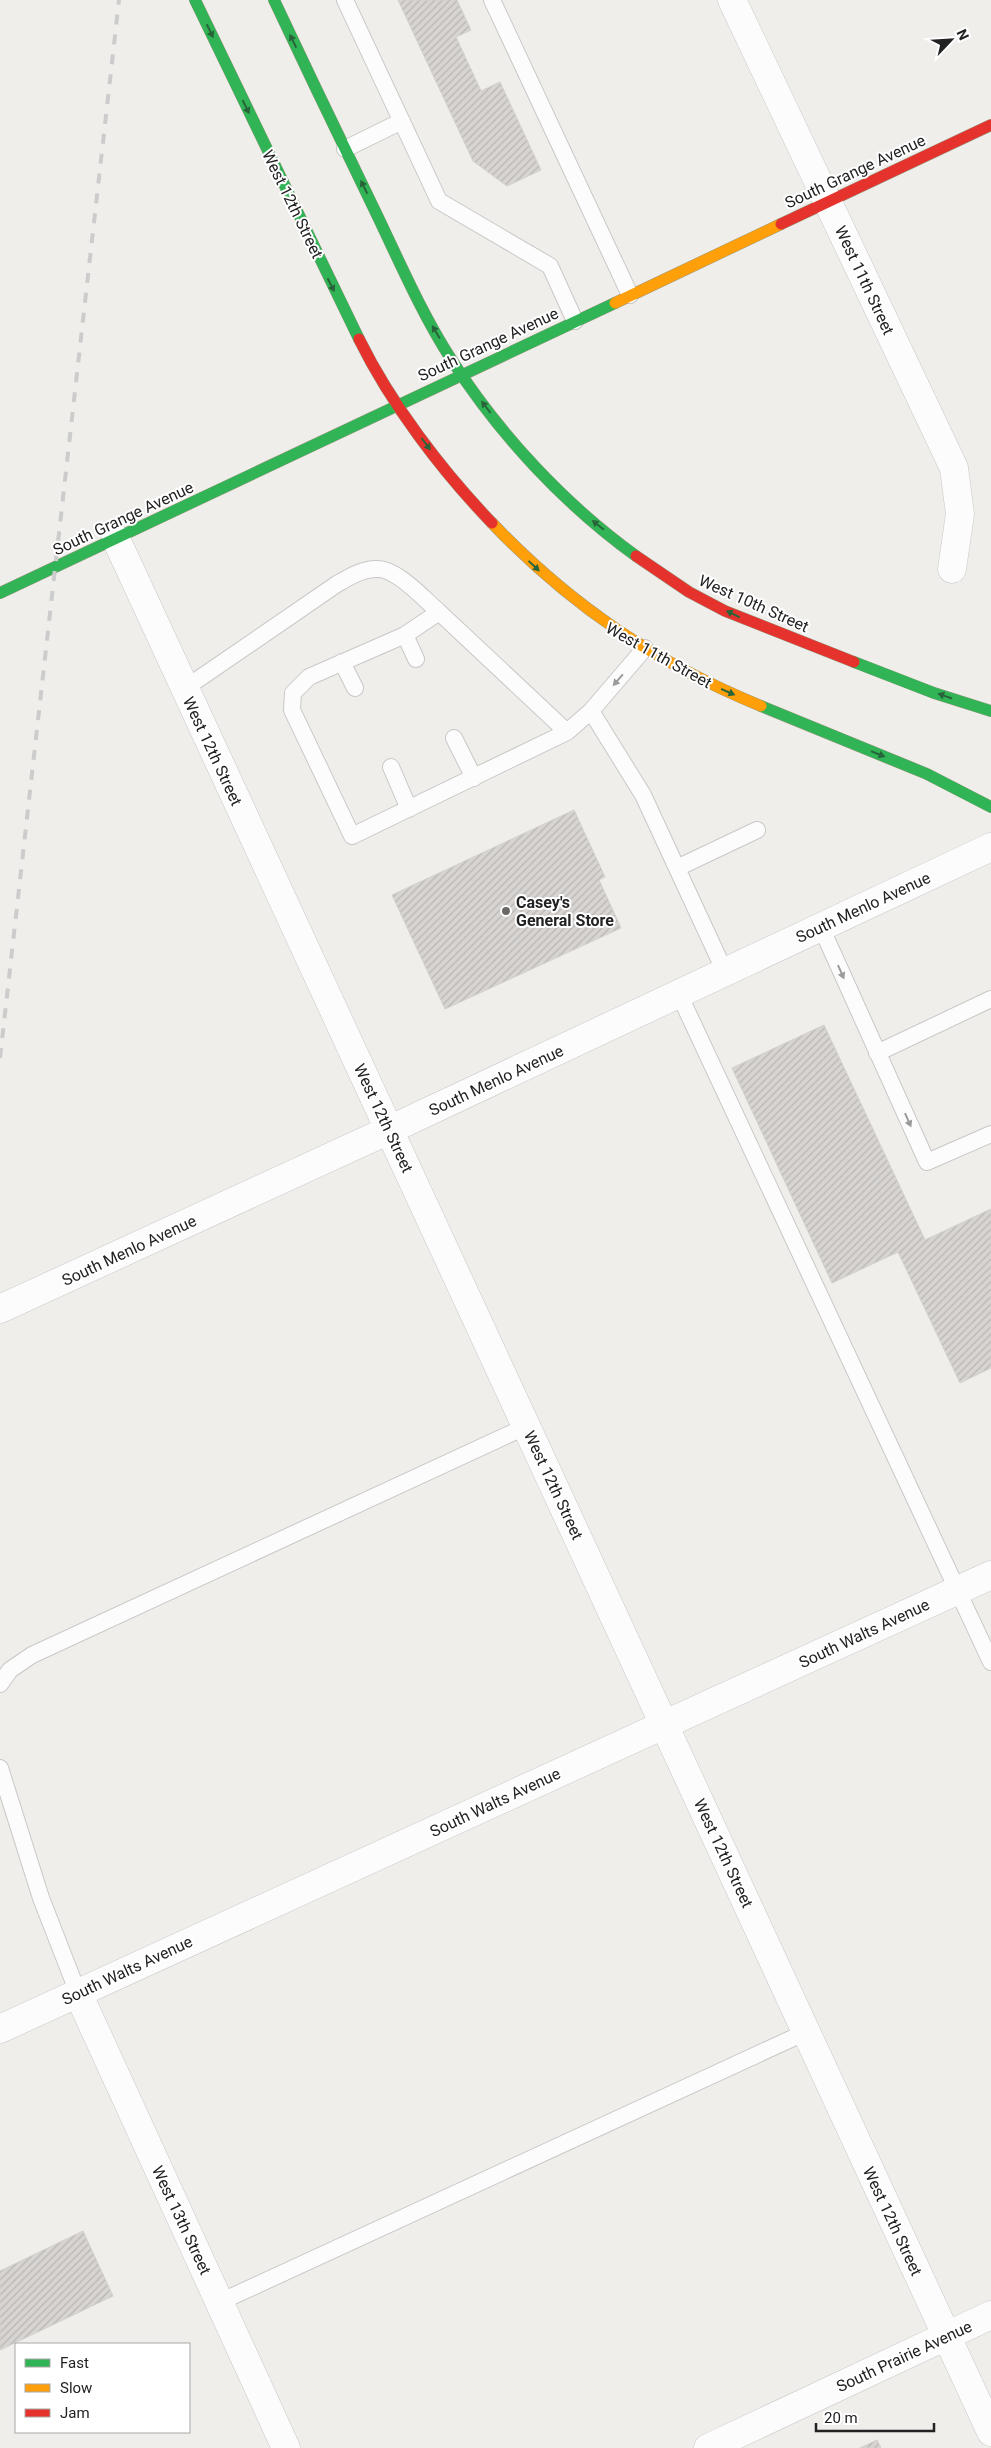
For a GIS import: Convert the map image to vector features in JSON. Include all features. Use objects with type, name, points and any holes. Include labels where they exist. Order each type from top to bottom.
[{"type":"main road","name":"West 12th Street","points":[[195,0],[333,288],[365,351],[397,405]]},
{"type":"main road","points":[[274,0],[423,310],[461,374]]},
{"type":"main road","name":"South Grange Avenue","points":[[0,593],[116,540],[461,374],[991,125]]},
{"type":"main road","name":"West 10th Street","points":[[461,374],[507,433],[583,513],[633,554],[689,592],[744,619],[778,633],[896,679],[991,711]]},
{"type":"main road","name":"West 11th Street","points":[[397,405],[447,472],[501,535],[549,580],[602,622],[687,673],[731,694],[903,764],[971,794],[991,807]]},
{"type":"street","name":"West 11th Street","points":[[732,0],[954,468],[960,514],[952,569]]},
{"type":"street","name":"West 12th Street","points":[[116,540],[666,1724],[991,2432]]},
{"type":"street","name":"South Menlo Avenue","points":[[0,1309],[390,1130],[991,847]]},
{"type":"street","name":"South Walts Avenue","points":[[0,2029],[991,1575]]},
{"type":"street","name":"West 13th Street","points":[[78,1993],[286,2448]]},
{"type":"street","name":"South Prairie Avenue","points":[[708,2448],[991,2315]]},
{"type":"lane","points":[[345,0],[439,201],[550,266],[575,321]]},
{"type":"lane","points":[[492,0],[630,294]]},
{"type":"lane","points":[[345,148],[402,120]]},
{"type":"lane","points":[[184,689],[337,584],[357,573],[378,569],[395,574],[439,612],[567,732]]},
{"type":"lane","points":[[439,612],[405,635],[309,677],[293,693],[292,710],[352,836],[567,732],[591,711],[645,648]]},
{"type":"lane","points":[[405,635],[416,659]]},
{"type":"lane","points":[[342,662],[355,688]]},
{"type":"lane","points":[[591,711],[643,795],[725,972]]},
{"type":"lane","points":[[454,738],[474,778]]},
{"type":"lane","points":[[391,767],[410,809]]},
{"type":"lane","points":[[676,868],[757,830]]},
{"type":"lane","points":[[821,927],[927,1162],[991,1134]]},
{"type":"lane","points":[[679,994],[991,1662]]},
{"type":"lane","points":[[877,1053],[991,999]]},
{"type":"lane","points":[[0,1684],[10,1670],[32,1655],[527,1426]]},
{"type":"lane","points":[[0,1768],[41,1898],[78,1993]]},
{"type":"lane","points":[[220,2302],[806,2032]]},
{"type":"building","points":[[398,0],[457,0],[471,30],[456,37],[481,91],[500,82],[541,170],[507,186],[473,161]]},
{"type":"building","name":"Casey's General Store","points":[[574,810],[605,877],[599,880],[621,928],[445,1009],[392,895]]},
{"type":"building","points":[[824,1025],[925,1240],[991,1209],[991,1368],[960,1383],[898,1252],[832,1283],[732,1068]]},
{"type":"building","points":[[83,2231],[113,2296],[0,2350],[0,2271]]},
{"type":"building","points":[[877,2440],[881,2448],[860,2448]]},
{"type":"railway","points":[[0,1058],[119,0]]},
{"type":"traffic: fast","points":[[195,0],[359,339]]},
{"type":"traffic: fast","points":[[274,0],[412,288],[430,324],[451,359],[490,414],[534,466],[583,514],[636,556]]},
{"type":"traffic: fast","points":[[0,593],[615,303]]},
{"type":"traffic: fast","points":[[854,662],[934,693],[991,711]]},
{"type":"traffic: fast","points":[[761,706],[927,774],[991,807]]},
{"type":"traffic: slow","points":[[615,303],[781,224]]},
{"type":"traffic: slow","points":[[492,523],[552,580],[616,629],[686,671],[761,706]]},
{"type":"traffic: jam","points":[[781,224],[991,125]]},
{"type":"traffic: jam","points":[[359,339],[386,388],[419,436],[436,459],[492,523]]},
{"type":"traffic: jam","points":[[636,556],[689,592],[725,611],[854,662]]},
{"type":"place","name":"Casey's General Store","points":[[506,911]]}]
